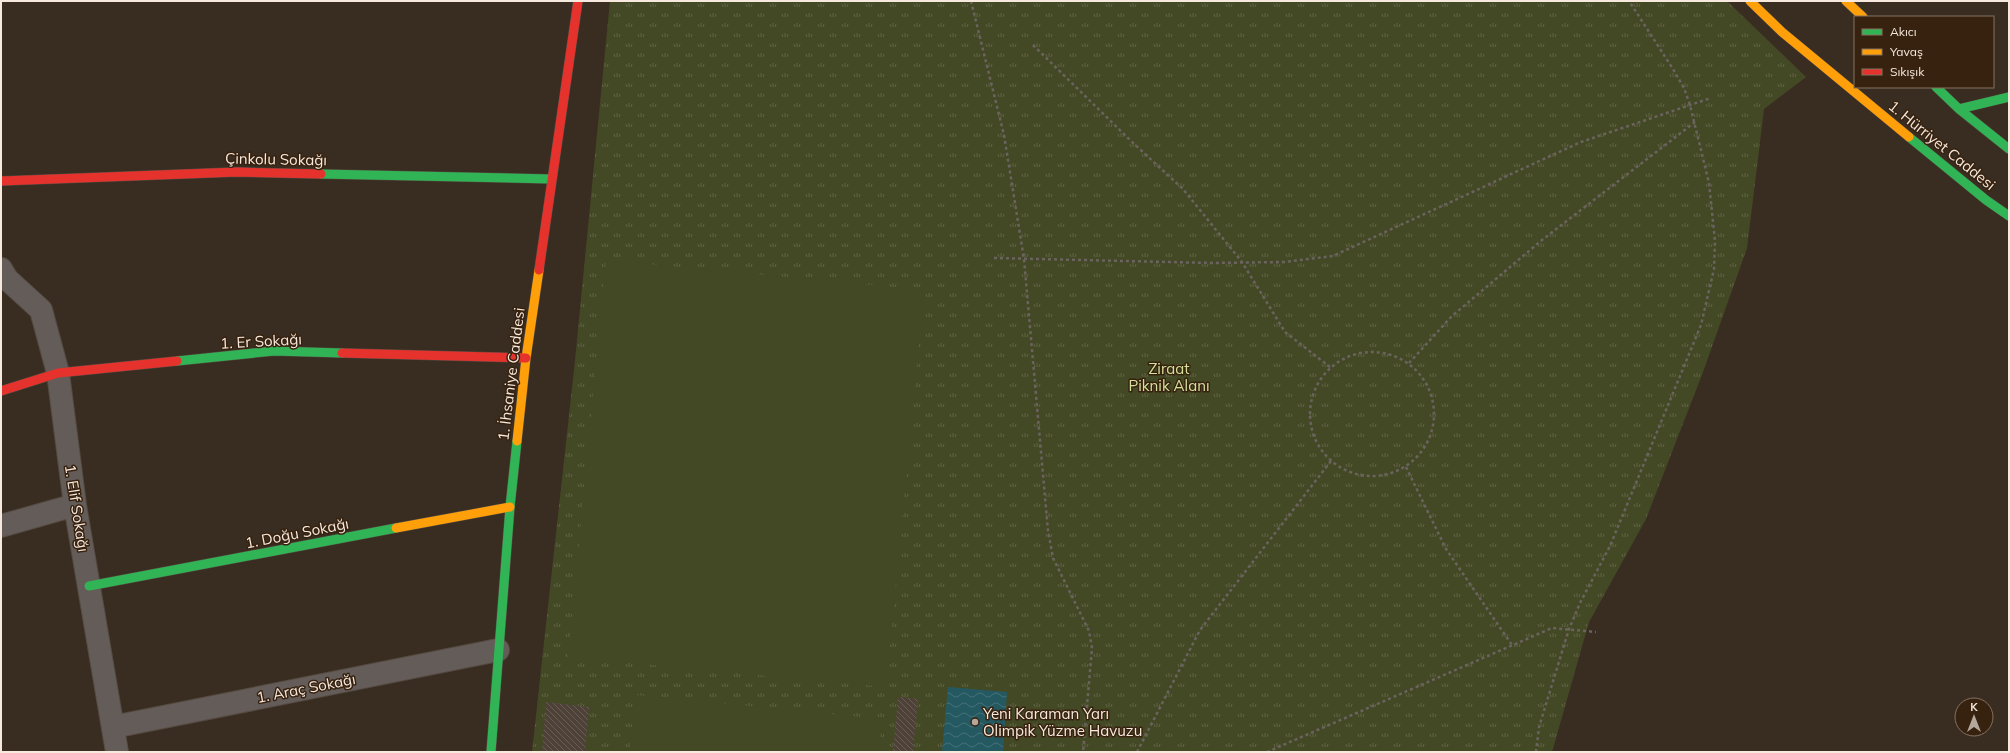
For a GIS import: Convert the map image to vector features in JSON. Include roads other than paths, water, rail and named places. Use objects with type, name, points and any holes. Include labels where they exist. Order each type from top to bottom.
[{"type":"street","name":"1. İhsaniye Caddesi","points":[[491,752],[510,507],[526,358],[578,1]]},
{"type":"street","name":"1. Hürriyet Caddesi","points":[[1750,1],[1782,32],[1986,200],[2009,216]]},
{"type":"street","points":[[1846,1],[1862,16]]},
{"type":"street","points":[[1937,88],[1959,109],[2009,149]]},
{"type":"street","points":[[1959,109],[2009,97]]},
{"type":"street","name":"Çinkolu Sokağı","points":[[1,181],[237,172],[551,179]]},
{"type":"street","points":[[1986,200],[2009,210]]},
{"type":"street","name":"1. Elif Sokağı","points":[[3,277],[41,310],[58,372],[75,505],[117,752]]},
{"type":"street","name":"1. Er Sokağı","points":[[1,391],[58,372],[274,351],[526,358]]},
{"type":"street","points":[[1,526],[75,505]]},
{"type":"street","name":"1. Doğu Sokağı","points":[[89,586],[510,507]]},
{"type":"street","name":"1. Araç Sokağı","points":[[113,727],[498,650]]},
{"type":"water","name":"Yeni Karaman Yarı Olimpik Yüzme Havuzu","points":[[948,687],[1007,692],[1003,752],[942,752]]},
{"type":"place","name":"Yeni Karaman Yarı Olimpik Yüzme Havuzu","points":[[975,722]]},
{"type":"park label","name":"Ziraat Piknik Alanı","points":[[1169,376]]}]
